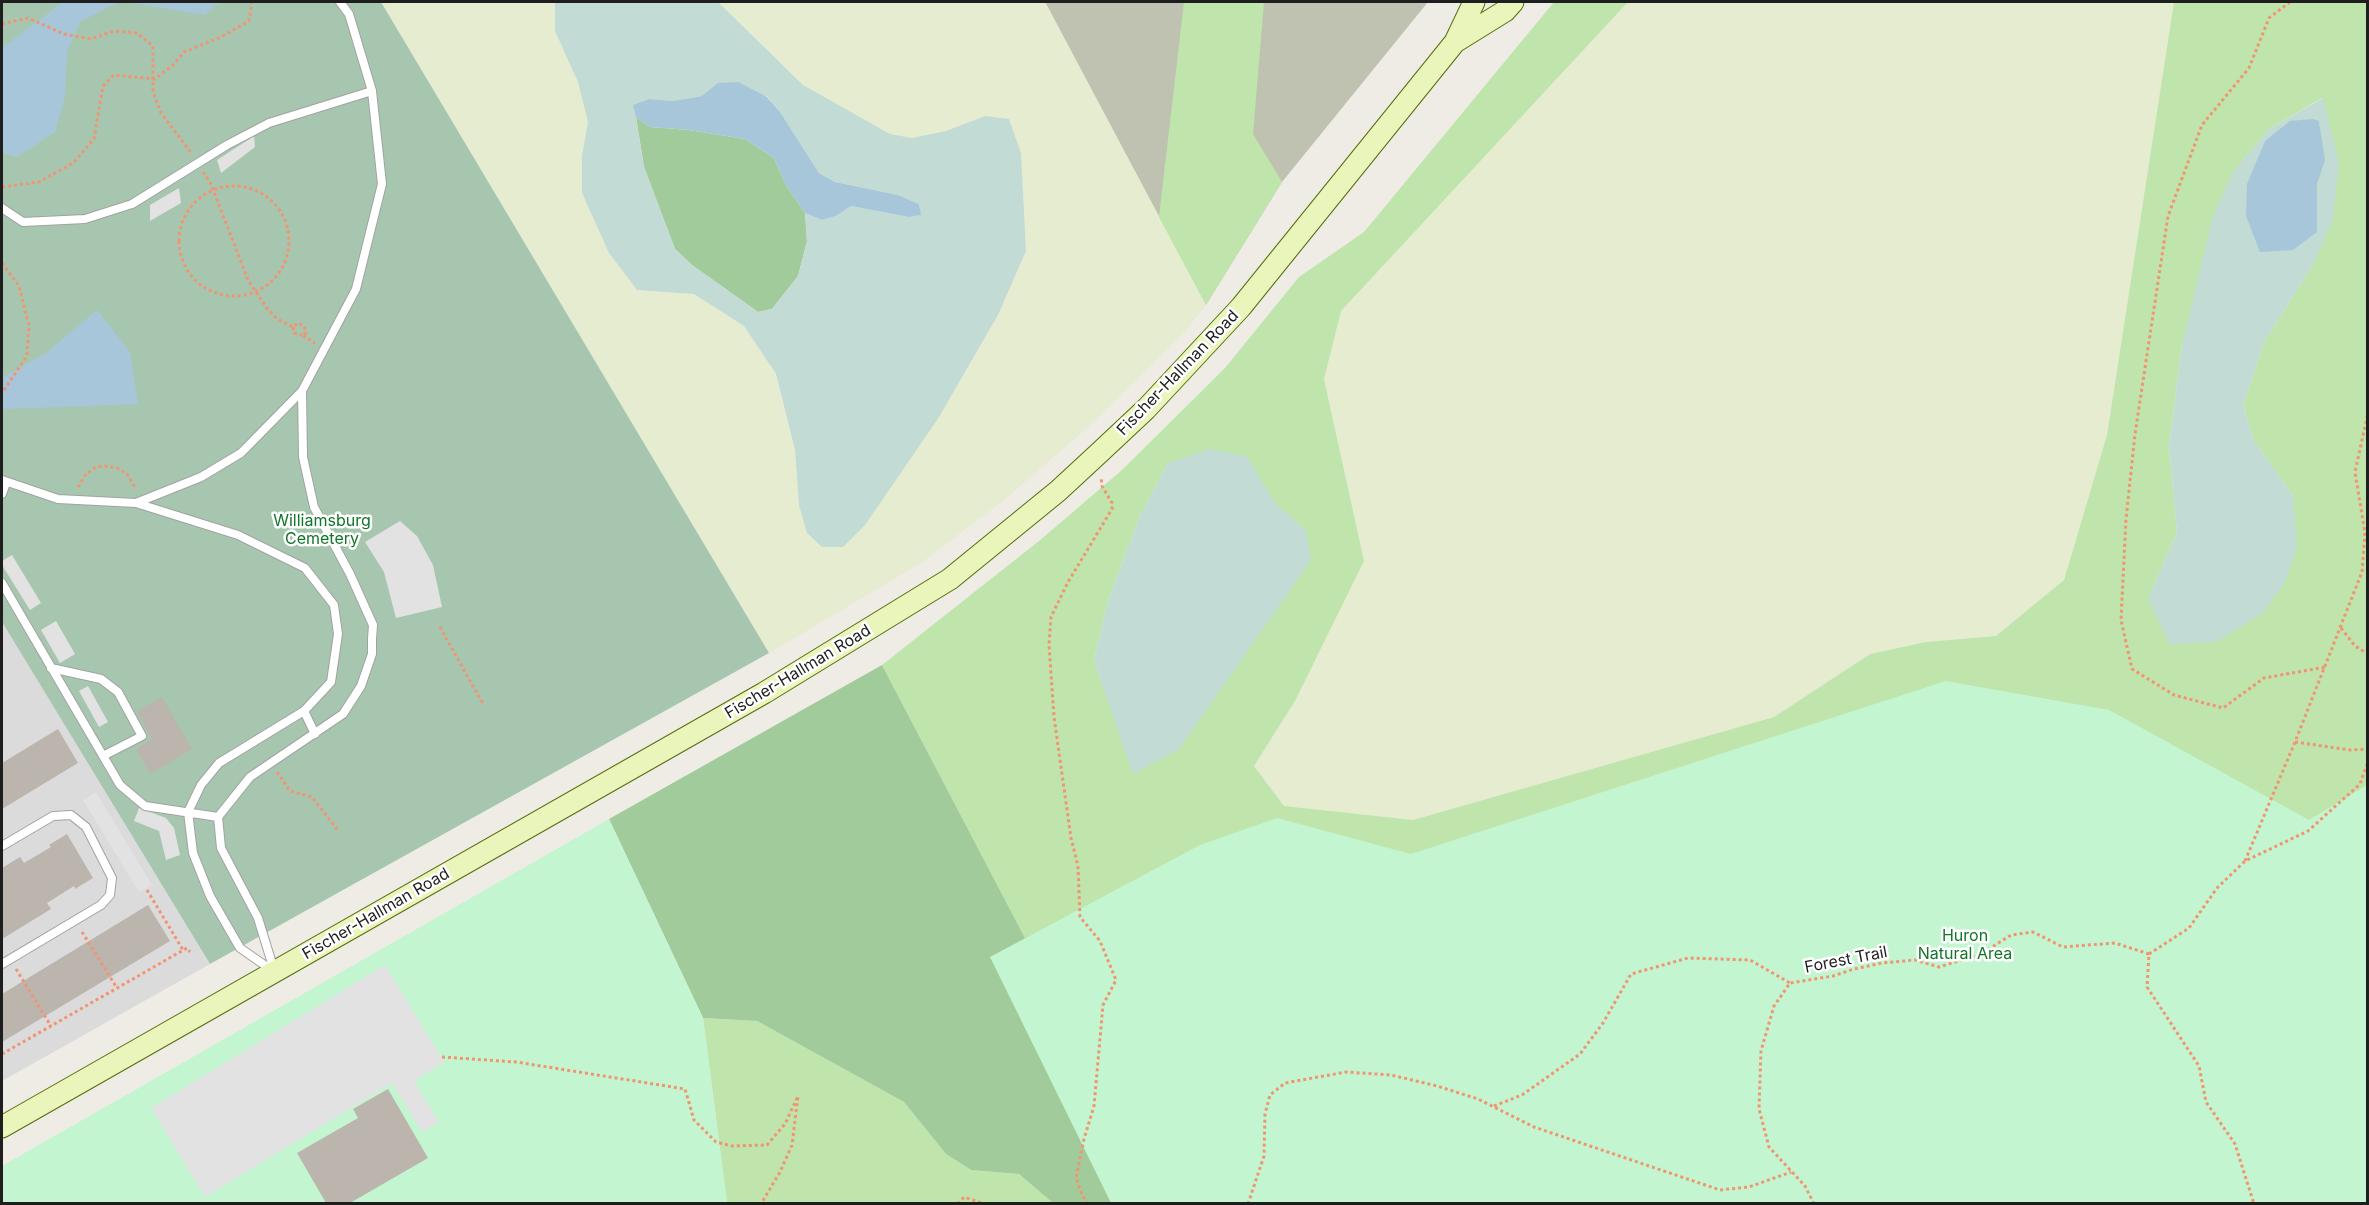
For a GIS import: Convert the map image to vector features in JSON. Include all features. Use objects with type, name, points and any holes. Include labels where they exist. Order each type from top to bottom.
[{"type":"main road","name":"Fischer-Hallman Road","points":[[2,1126],[764,693],[950,579],[1058,491],[1098,454],[1146,409],[1241,307],[1455,42],[1474,2]]},
{"type":"main road","name":"Fischer-Hallman Road","points":[[1455,42],[1505,11],[1513,2]]},
{"type":"lane","points":[[136,503],[201,477],[241,453],[302,391],[356,289],[382,184],[372,91],[349,14],[340,2]]},
{"type":"lane","points":[[2,208],[23,222],[85,219],[132,204],[269,123],[372,91]]},
{"type":"lane","points":[[274,972],[258,918],[221,848],[218,817],[250,777],[343,714],[361,686],[372,654],[373,625],[350,574],[314,507],[303,457],[302,391]]},
{"type":"lane","points":[[2,494],[4,482],[58,499],[136,503],[238,535],[306,568],[334,605],[338,634],[331,682],[304,711],[219,763],[201,785],[188,812],[193,853],[210,896],[240,948],[274,972]]},
{"type":"lane","points":[[2,583],[120,785],[145,806],[218,817]]},
{"type":"lane","points":[[51,668],[101,679],[118,692],[142,736],[103,756]]},
{"type":"lane","points":[[304,711],[315,734]]},
{"type":"lane","points":[[2,846],[53,816],[71,815],[86,827],[112,878],[110,895],[101,905],[2,964]]},
{"type":"path","points":[[2,187],[39,183],[73,163],[94,139],[103,86],[114,75],[155,79],[173,65],[184,52],[221,37],[249,21],[252,2]]},
{"type":"path","points":[[2289,2],[2269,18],[2249,68],[2202,125],[2168,216],[2135,434],[2126,519],[2121,620],[2132,669],[2174,695],[2223,708],[2264,678],[2326,667]]},
{"type":"path","points":[[2,24],[28,18],[64,34],[90,39],[114,31],[137,33],[153,46],[155,79],[153,92],[161,112],[185,143],[212,189],[248,280],[277,319],[293,327]]},
{"type":"path","points":[[237,185],[261,192],[279,208],[289,231],[288,256],[276,278],[256,292],[232,297],[208,290],[189,274],[179,251],[180,226],[192,204],[212,189],[237,185]]},
{"type":"path","points":[[2,263],[19,286],[29,326],[27,356],[2,393]]},
{"type":"path","points":[[293,327],[298,323],[304,326],[306,333],[302,335]]},
{"type":"path","points":[[293,327],[294,333],[298,336],[302,335],[324,348]]},
{"type":"path","points":[[2245,861],[2326,667],[2362,572],[2365,533],[2355,472],[2367,413]]},
{"type":"path","points":[[1088,1203],[1082,1195],[1076,1178],[1094,1106],[1103,1005],[1116,980],[1100,941],[1080,917],[1078,866],[1071,838],[1054,717],[1049,645],[1051,617],[1068,582],[1112,509],[1109,495],[1102,486],[1098,454]]},
{"type":"path","points":[[74,500],[86,474],[96,467],[105,466],[117,468],[127,474],[136,488],[136,503]]},
{"type":"path","points":[[440,627],[483,704]]},
{"type":"path","points":[[2341,628],[2355,646],[2367,654]]},
{"type":"path","points":[[2295,742],[2350,750],[2367,749]]},
{"type":"path","points":[[272,762],[290,791],[312,797],[339,832]]},
{"type":"path","points":[[2254,1203],[2235,1144],[2206,1102],[2199,1066],[2147,987],[2149,954],[2189,928],[2217,888],[2245,861],[2308,831],[2360,784],[2367,762]]},
{"type":"path","points":[[147,890],[183,950]]},
{"type":"path","points":[[81,930],[117,988]]},
{"type":"path","name":"Forest Trail","points":[[1814,1203],[1805,1186],[1769,1147],[1759,1109],[1761,1051],[1774,1006],[1790,983],[1833,976],[1882,963],[1915,960],[1939,967],[1981,954],[2011,935],[2033,932],[2063,947],[2115,943],[2149,954]]},
{"type":"path","points":[[2,1054],[183,950],[187,948],[190,952]]},
{"type":"path","points":[[1494,1107],[1522,1095],[1580,1054],[1603,1023],[1631,974],[1688,958],[1750,960],[1790,983]]},
{"type":"path","points":[[16,969],[51,1026]]},
{"type":"path","points":[[442,1057],[516,1062],[685,1089],[694,1120],[716,1142],[732,1146],[767,1145],[785,1124],[798,1096],[792,1145],[780,1172],[761,1203]]},
{"type":"path","points":[[1248,1203],[1264,1156],[1265,1114],[1270,1095],[1285,1083],[1346,1072],[1391,1075],[1437,1086],[1478,1099],[1534,1127],[1720,1190],[1749,1187],[1792,1172]]},
{"type":"path","points":[[958,1203],[964,1197],[985,1203]]},
{"type":"shaded area","points":[[63,2],[119,2],[80,22],[67,52],[65,97],[55,132],[17,157],[2,153],[2,48]]},
{"type":"shaded area","points":[[126,2],[220,2],[205,15]]},
{"type":"shaded area","points":[[381,2],[555,2],[555,31],[578,82],[588,122],[582,156],[582,193],[609,253],[637,290],[694,294],[744,326],[775,374],[795,450],[799,505],[939,417],[998,315],[1026,251],[1021,153],[1009,119],[985,116],[946,131],[912,138],[890,134],[803,85],[718,2],[1045,2],[1206,305],[1186,330],[1086,429],[1004,500],[921,563],[769,653]]},
{"type":"shaded area","points":[[555,2],[718,2],[803,85],[890,134],[912,138],[946,131],[985,116],[1009,119],[1021,153],[1026,251],[998,315],[939,417],[865,525],[843,547],[822,547],[807,533],[799,505],[795,450],[776,374],[744,326],[694,294],[637,290],[609,253],[582,193],[582,156],[588,122],[578,82],[555,31]],"holes":[[[702,96],[767,96],[780,112],[819,173],[835,182],[898,195],[919,204],[920,215],[909,217],[851,206],[836,216],[822,220],[805,213],[807,242],[798,276],[772,309],[758,312],[692,265],[675,249],[644,167],[634,105],[649,99],[673,101]]]},
{"type":"shaded area","points":[[1045,2],[1428,2],[1282,182],[1206,305]]},
{"type":"shaded area","points":[[1628,2],[2174,2],[2107,435],[2064,580],[1996,636],[1926,642],[1870,654],[1774,717],[1413,820],[1284,806],[1254,766],[1295,701],[1364,561],[1324,379],[1341,310]]},
{"type":"shaded area","points":[[738,82],[767,97],[780,112],[819,173],[835,182],[898,195],[919,204],[921,215],[909,217],[851,206],[836,216],[822,220],[805,213],[786,185],[774,158],[745,139],[689,130],[650,127],[636,117],[633,105],[649,99],[673,101],[702,96],[718,83]]},
{"type":"shaded area","points":[[2323,98],[2339,163],[2333,219],[2315,261],[2264,342],[2243,405],[2254,441],[2293,496],[2297,546],[2285,582],[2263,613],[2218,641],[2170,645],[2148,599],[2177,533],[2169,446],[2182,346],[2213,216],[2233,172],[2269,129]],"holes":[[[2319,121],[2325,160],[2317,184],[2316,205],[2259,157],[2265,141]]]},
{"type":"shaded area","points":[[2313,119],[2319,121],[2325,160],[2317,184],[2317,232],[2293,250],[2260,252],[2246,216],[2247,184],[2265,141],[2290,121]]},
{"type":"shaded area","points":[[254,136],[255,147],[221,173],[217,160]]},
{"type":"shaded area","points":[[179,188],[181,203],[150,221],[150,205]]},
{"type":"shaded area","points":[[97,310],[130,352],[138,404],[4,409],[2,407],[2,378],[46,353]]},
{"type":"shaded area","points":[[1209,449],[1247,456],[1274,502],[1306,531],[1311,560],[1179,749],[1133,774],[1094,661],[1108,601],[1140,516],[1168,463]]},
{"type":"shaded area","points":[[400,521],[417,536],[433,565],[442,607],[396,618],[384,572],[365,542]]},
{"type":"shaded area","points":[[12,555],[41,603],[30,610],[2,565],[2,561]]},
{"type":"shaded area","points":[[56,621],[75,654],[60,663],[41,630]]},
{"type":"shaded area","points":[[2,622],[210,964],[2,1081]]},
{"type":"shaded area","points":[[88,686],[108,722],[99,727],[79,691]]},
{"type":"shaded area","points":[[96,792],[152,885],[139,892],[83,800]]},
{"type":"shaded area","points":[[139,808],[166,818],[174,828],[180,855],[166,860],[159,831],[134,821]]},
{"type":"shaded area","points":[[385,965],[444,1062],[414,1081],[439,1122],[422,1132],[392,1083],[205,1197],[151,1108]]},
{"type":"green space","name":"Williamsburg Cemetery","points":[[2,2],[381,2],[769,653],[210,964],[2,622]]},
{"type":"green space","points":[[1184,2],[1264,2],[1253,134],[1282,182],[1206,305],[1159,217]]},
{"type":"green space","points":[[1554,2],[1628,2],[1341,311],[1324,379],[1364,561],[1295,701],[1254,766],[1284,806],[1413,820],[1774,717],[1870,654],[1926,642],[1996,636],[2064,580],[2107,435],[2174,2],[2367,2],[2367,838],[1337,889],[1025,938],[882,665],[1039,541],[1122,470],[1225,368],[1299,277],[1364,232]],"holes":[[[2322,98],[2315,261],[2264,342],[2243,405],[2254,441],[2293,496],[2148,599],[2177,533],[2169,446],[2182,346],[2233,172],[2269,129]],[[1246,456],[1274,502],[1306,531],[1134,774],[1094,661],[1108,601],[1140,516],[1168,463]]]},
{"type":"green space","points":[[636,117],[650,127],[689,130],[745,139],[774,158],[786,185],[805,213],[807,241],[798,276],[772,309],[758,312],[692,265],[675,249],[644,167]]},
{"type":"green space","points":[[882,665],[1025,938],[1192,864],[2367,1203],[1053,1203],[1019,1174],[971,1170],[946,1154],[904,1102],[757,1021],[703,1018],[609,819]]},
{"type":"green space","name":"Huron Natural Area","points":[[1946,681],[2109,710],[2309,820],[2367,785],[2367,1203],[1111,1203],[990,957],[1200,845],[1277,818],[1411,854]]},
{"type":"green space","points":[[609,819],[703,1018],[727,1203],[2,1203],[2,1166]]},
{"type":"green space","points":[[703,1018],[757,1021],[904,1102],[946,1154],[971,1170],[1019,1174],[1053,1203],[727,1203]]},
{"type":"building","points":[[162,697],[192,749],[150,774],[136,749],[152,739],[137,711]]},
{"type":"building","points":[[58,729],[78,763],[2,809],[2,763]]},
{"type":"building","points":[[67,834],[93,878],[75,889],[74,886],[47,903],[51,909],[2,939],[2,868],[20,857],[24,863],[51,847],[49,845]]},
{"type":"building","points":[[148,905],[170,941],[2,1042],[2,994]]},
{"type":"building","points":[[388,1089],[428,1158],[350,1203],[326,1203],[297,1153],[358,1118],[353,1109]]}]
